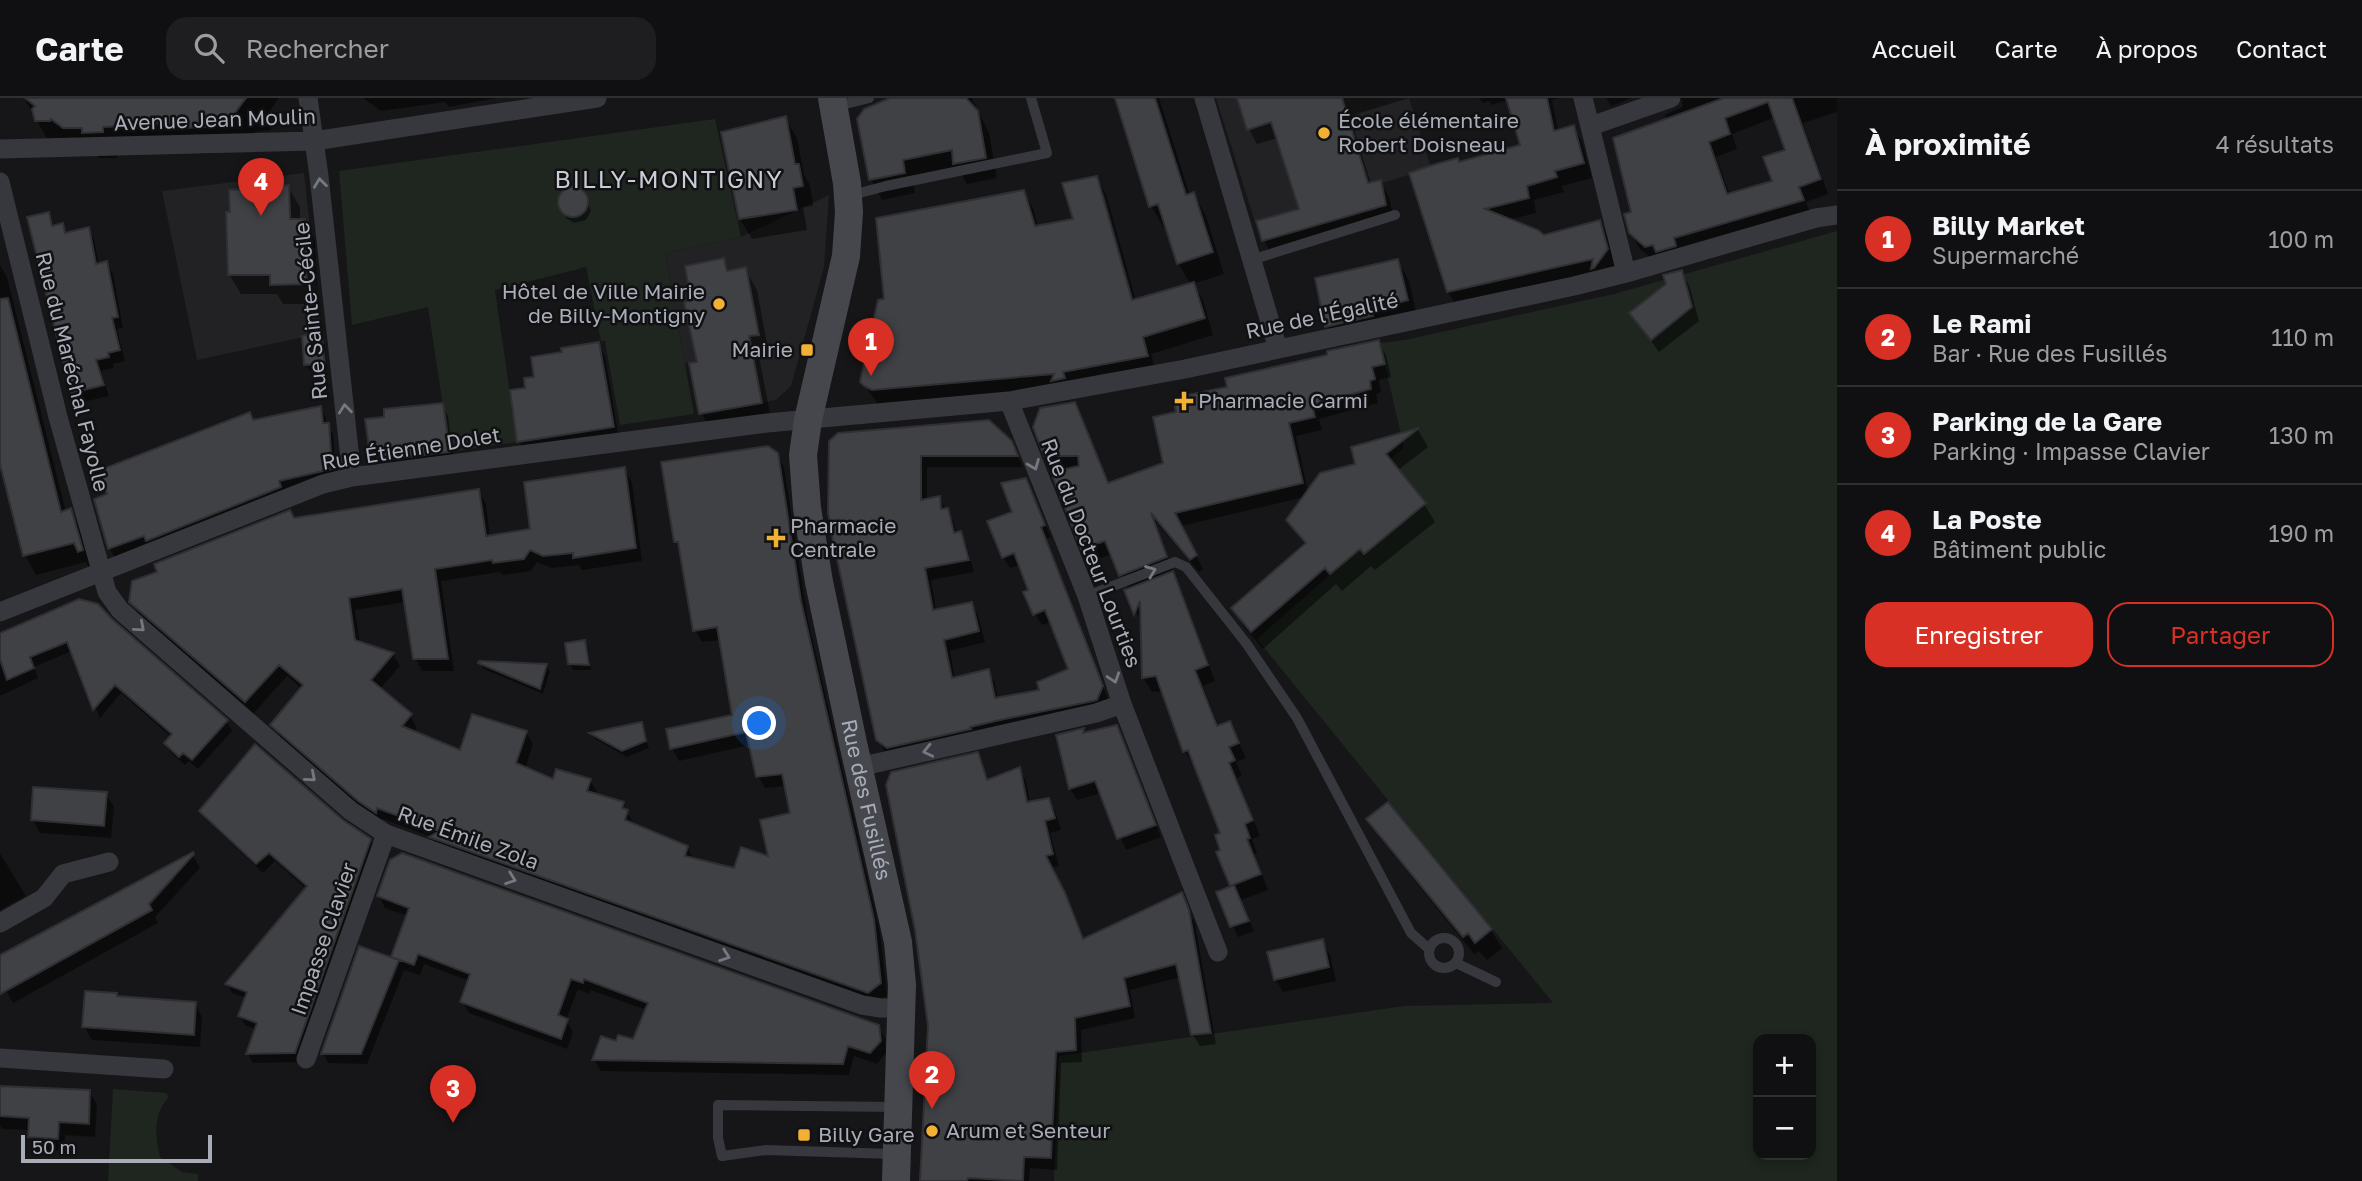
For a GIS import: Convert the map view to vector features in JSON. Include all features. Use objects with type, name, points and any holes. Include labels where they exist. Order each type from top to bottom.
[{"type":"street","name":"Rue Sainte-Cécile","points":[[308,98],[352,477]]},
{"type":"street","name":"Avenue Jean Moulin","points":[[0,149],[314,141],[550,102],[597,98]]},
{"type":"street","points":[[1204,98],[1278,349]]},
{"type":"street","points":[[1583,98],[1626,273]]},
{"type":"street","points":[[1591,126],[1671,98]]},
{"type":"street","name":"Rue des Fusillés","points":[[833,103],[848,197],[846,256],[808,419],[803,455],[807,508],[819,582],[898,942],[902,1007],[897,1168]]},
{"type":"street","name":"Rue du Maréchal Fayolle","points":[[0,182],[58,416],[102,573]]},
{"type":"street","name":"Rue de l'Égalité","points":[[808,419],[1009,401],[1185,369],[1626,273],[1816,218],[1837,215]]},
{"type":"street","name":"Rue du Docteur Lourties","points":[[1009,401],[1087,596],[1122,704],[1218,952]]},
{"type":"street","name":"Rue Étienne Dolet","points":[[0,612],[323,484],[352,477],[808,419]]},
{"type":"street","name":"Rue Émile Zola","points":[[102,573],[107,592],[120,610],[351,811],[386,834],[862,1005],[902,1007]]},
{"type":"street","points":[[859,767],[1096,713],[1122,704]]},
{"type":"street","name":"Impasse Clavier","points":[[306,1059],[386,834]]},
{"type":"street","points":[[0,923],[44,898],[63,874],[109,862]]},
{"type":"street","points":[[0,1058],[164,1069]]},
{"type":"lane","points":[[833,103],[869,98]]},
{"type":"lane","points":[[848,197],[886,186],[1047,153],[1031,98]]},
{"type":"lane","points":[[1251,260],[1395,215]]},
{"type":"lane","points":[[1087,596],[1175,562],[1186,567],[1246,643],[1297,718],[1411,933],[1428,948],[1434,966],[1450,968],[1459,956],[1454,942],[1446,938],[1438,939],[1428,948]]},
{"type":"lane","points":[[1456,963],[1496,982]]},
{"type":"lane","points":[[897,1168],[766,1150],[722,1156],[718,1138],[718,1105],[899,1107]]},
{"type":"shaded area","name":"École élémentaire Robert Doisneau","points":[[1216,98],[1409,98],[1431,168],[1255,222]]},
{"type":"shaded area","points":[[715,119],[741,237],[665,253],[694,414],[620,425],[605,341],[601,341],[586,267],[495,290],[517,442],[450,452],[428,307],[352,325],[339,171]]},
{"type":"shaded area","points":[[304,173],[322,333],[197,360],[162,191]]},
{"type":"shaded area","points":[[829,195],[824,267],[791,386],[776,400],[724,409],[714,358],[685,363],[665,253],[741,237]]},
{"type":"shaded area","points":[[1837,231],[1837,1181],[1054,1181],[1059,1056],[1404,1006],[1553,1003],[1257,639],[1347,560],[1316,522],[1404,448],[1380,343],[1405,340],[1614,294]]},
{"type":"shaded area","points":[[113,1089],[166,1093],[169,1097],[160,1110],[157,1125],[160,1157],[182,1172],[198,1174],[198,1181],[108,1181]]},
{"type":"building","points":[[25,98],[246,98],[229,121],[207,122],[206,127],[184,128],[184,123],[103,127],[103,132],[82,133],[82,128],[63,128],[51,119],[35,121],[32,109],[35,106]]},
{"type":"building","points":[[890,98],[966,98],[978,111],[986,158],[953,164],[952,150],[903,160],[905,173],[869,180],[857,119],[864,109]]},
{"type":"building","points":[[1115,98],[1155,98],[1186,195],[1194,192],[1213,252],[1177,264],[1158,204],[1149,207]]},
{"type":"building","points":[[1237,98],[1342,98],[1368,183],[1381,180],[1386,205],[1262,241],[1256,221],[1299,209],[1271,122],[1247,130]]},
{"type":"building","points":[[1506,98],[1547,98],[1554,131],[1574,125],[1584,163],[1555,171],[1557,177],[1527,186],[1529,198],[1485,209],[1538,230],[1544,235],[1600,220],[1608,249],[1591,269],[1593,259],[1447,292],[1409,173],[1458,158],[1459,162],[1520,145]]},
{"type":"building","points":[[1724,98],[1792,98],[1821,179],[1799,187],[1804,200],[1674,238],[1676,246],[1656,252],[1653,245],[1645,247],[1629,233],[1624,214],[1631,212],[1613,138]],"holes":[[[1768,102],[1785,150],[1763,157],[1772,181],[1727,194],[1709,142],[1730,134],[1725,118]]]},
{"type":"building","points":[[786,116],[795,164],[799,164],[803,186],[793,188],[797,210],[739,219],[721,132]]},
{"type":"building","points":[[1097,176],[1132,300],[1194,282],[1205,318],[1143,337],[1148,356],[1063,372],[1065,378],[1051,381],[1054,374],[872,390],[860,382],[878,300],[884,299],[876,218],[1024,190],[1035,226],[1073,219],[1062,183]]},
{"type":"building","points":[[289,185],[290,219],[305,219],[307,284],[270,285],[270,275],[228,275],[226,212],[230,212],[229,190]]},
{"type":"building","points":[[573,187],[584,191],[588,202],[584,213],[573,217],[562,213],[558,202],[562,191]]},
{"type":"building","points":[[49,212],[52,226],[63,223],[65,233],[89,227],[96,264],[107,261],[118,317],[112,318],[120,350],[108,353],[109,357],[96,360],[104,385],[71,393],[27,217]]},
{"type":"building","points":[[724,258],[727,271],[746,267],[759,335],[749,336],[762,403],[699,414],[689,363],[697,362],[684,302],[691,300],[685,266]]},
{"type":"building","points":[[1398,259],[1408,300],[1372,310],[1373,316],[1325,327],[1315,278]]},
{"type":"building","points":[[1682,270],[1692,307],[1651,340],[1629,313],[1666,284],[1663,275]]},
{"type":"building","points":[[8,298],[61,512],[71,508],[83,550],[78,552],[74,543],[23,556],[0,464],[0,299]]},
{"type":"building","points":[[313,333],[322,337],[325,364],[304,365],[302,336]]},
{"type":"building","points":[[1379,340],[1385,364],[1372,367],[1375,379],[1370,381],[1371,389],[1312,405],[1315,417],[1289,423],[1303,483],[1175,513],[1197,555],[1190,560],[1151,513],[1167,557],[1119,576],[1105,541],[1081,549],[1051,472],[1079,466],[1078,456],[1044,456],[1033,427],[1040,408],[1075,402],[1108,483],[1163,463],[1153,417],[1176,412],[1173,398],[1227,387],[1225,378],[1327,355],[1327,351]]},
{"type":"building","points":[[599,342],[614,427],[517,442],[510,390],[525,388],[524,378],[534,377],[531,357],[562,352],[561,348]]},
{"type":"building","points":[[443,403],[450,452],[371,462],[365,419],[384,417],[384,409]]},
{"type":"building","points":[[321,406],[323,423],[329,423],[332,469],[279,481],[281,487],[146,541],[144,536],[108,549],[94,499],[107,494],[100,470],[250,412],[253,420]]},
{"type":"building","points":[[989,420],[1012,441],[1018,456],[921,456],[921,500],[940,496],[941,509],[948,508],[954,533],[961,531],[969,560],[925,568],[933,610],[972,602],[979,631],[944,640],[952,678],[989,669],[995,698],[1039,690],[1037,682],[1068,669],[1045,610],[1033,615],[1023,592],[1028,590],[1014,553],[1002,558],[987,521],[1012,512],[1001,483],[1026,478],[1045,525],[1041,527],[1103,686],[1097,700],[1000,720],[887,748],[876,740],[833,540],[828,513],[829,441],[838,433]]},
{"type":"building","points":[[1419,428],[1386,454],[1426,503],[1364,554],[1360,549],[1330,574],[1325,568],[1251,632],[1231,608],[1306,543],[1286,520],[1320,473],[1355,464],[1351,447]]},
{"type":"building","points":[[768,446],[778,453],[801,601],[874,919],[881,983],[868,993],[429,837],[439,831],[377,808],[376,813],[358,801],[270,725],[303,685],[279,665],[245,702],[129,602],[132,581],[157,572],[154,564],[290,510],[294,518],[479,489],[486,536],[530,529],[524,482],[625,467],[636,548],[573,558],[573,553],[543,556],[530,550],[524,559],[493,563],[492,560],[435,569],[448,659],[413,659],[402,589],[349,598],[355,640],[394,653],[371,680],[412,714],[402,726],[460,750],[472,714],[527,731],[516,763],[553,779],[556,769],[591,779],[587,791],[624,802],[622,808],[628,810],[625,820],[688,846],[685,856],[734,868],[741,847],[768,856],[760,820],[790,813],[782,774],[756,777],[746,732],[670,749],[666,729],[732,715],[717,627],[693,631],[678,542],[674,542],[661,462]]},
{"type":"building","points":[[1173,571],[1208,665],[1195,670],[1217,726],[1230,721],[1239,743],[1229,747],[1235,760],[1229,763],[1253,820],[1245,824],[1250,838],[1247,839],[1261,874],[1230,886],[1216,852],[1220,850],[1215,835],[1220,833],[1188,750],[1183,752],[1156,676],[1142,678],[1140,601],[1134,615],[1124,590]]},
{"type":"building","points":[[79,599],[98,604],[228,720],[192,760],[183,753],[179,757],[164,743],[172,734],[115,685],[93,710],[67,642],[30,657],[34,668],[7,680],[0,659],[0,633]]},
{"type":"building","points":[[585,640],[589,665],[568,664],[565,643]]},
{"type":"building","points":[[478,663],[547,664],[540,689]]},
{"type":"building","points":[[642,722],[646,741],[622,751],[589,733]]},
{"type":"building","points":[[1117,725],[1156,825],[1117,839],[1095,781],[1069,789],[1056,735],[1084,728],[1083,733]]},
{"type":"building","points":[[255,744],[343,820],[371,839],[295,1053],[246,1054],[257,1023],[238,1016],[247,992],[225,984],[307,886],[269,853],[256,864],[199,811]]},
{"type":"building","points":[[978,752],[987,780],[1020,767],[1027,802],[1049,798],[1055,818],[1045,821],[1053,854],[1046,856],[1065,893],[1083,939],[1182,892],[1189,910],[1211,1033],[1191,1035],[1176,964],[1124,978],[1130,1006],[1075,1018],[1076,1050],[1056,1052],[1051,1158],[1024,1157],[1023,1181],[968,1178],[967,1181],[920,1181],[928,1026],[915,930],[886,785],[891,772]]},
{"type":"building","points":[[33,787],[107,792],[104,826],[31,820]]},
{"type":"building","points":[[1388,802],[1492,929],[1475,943],[1468,933],[1463,937],[1366,819]]},
{"type":"building","points":[[193,852],[149,904],[152,910],[0,994],[0,955]]},
{"type":"building","points":[[402,853],[879,1025],[881,1041],[870,1053],[848,1046],[843,1064],[592,1060],[601,1036],[616,1041],[618,1035],[633,1039],[648,1003],[584,979],[583,983],[571,979],[558,1015],[568,1019],[561,1039],[460,1002],[470,974],[418,954],[414,965],[391,957],[409,908],[377,896],[390,860]]},
{"type":"building","points":[[1234,885],[1249,921],[1230,927],[1216,892]]},
{"type":"building","points":[[1323,939],[1329,967],[1274,980],[1267,952]]},
{"type":"building","points":[[359,946],[399,960],[361,1054],[321,1054]]},
{"type":"building","points":[[85,991],[196,1002],[194,1035],[82,1027]]},
{"type":"building","points":[[0,1086],[90,1090],[89,1124],[59,1122],[58,1139],[28,1137],[29,1118],[0,1116]]},
{"type":"place","name":"École élémentaire Robert Doisneau","points":[[1324,133]]},
{"type":"place","name":"La Poste","points":[[261,216]]},
{"type":"place","name":"Hôtel de Ville Mairie de Billy-Montigny","points":[[719,304]]},
{"type":"place","name":"Mairie","points":[[807,350]]},
{"type":"place","name":"Billy Market","points":[[871,376]]},
{"type":"place","name":"Pharmacie Carmi","points":[[1184,401]]},
{"type":"place","name":"Pharmacie Centrale","points":[[776,538]]},
{"type":"place","name":"Le Rami","points":[[932,1109]]},
{"type":"place","name":"Parking de la Gare","points":[[453,1123]]},
{"type":"place","name":"Arum et Senteur","points":[[932,1131]]},
{"type":"place","name":"Billy Gare","points":[[804,1135]]},
{"type":"district","name":"BILLY-MONTIGNY","points":[[669,180]]}]
